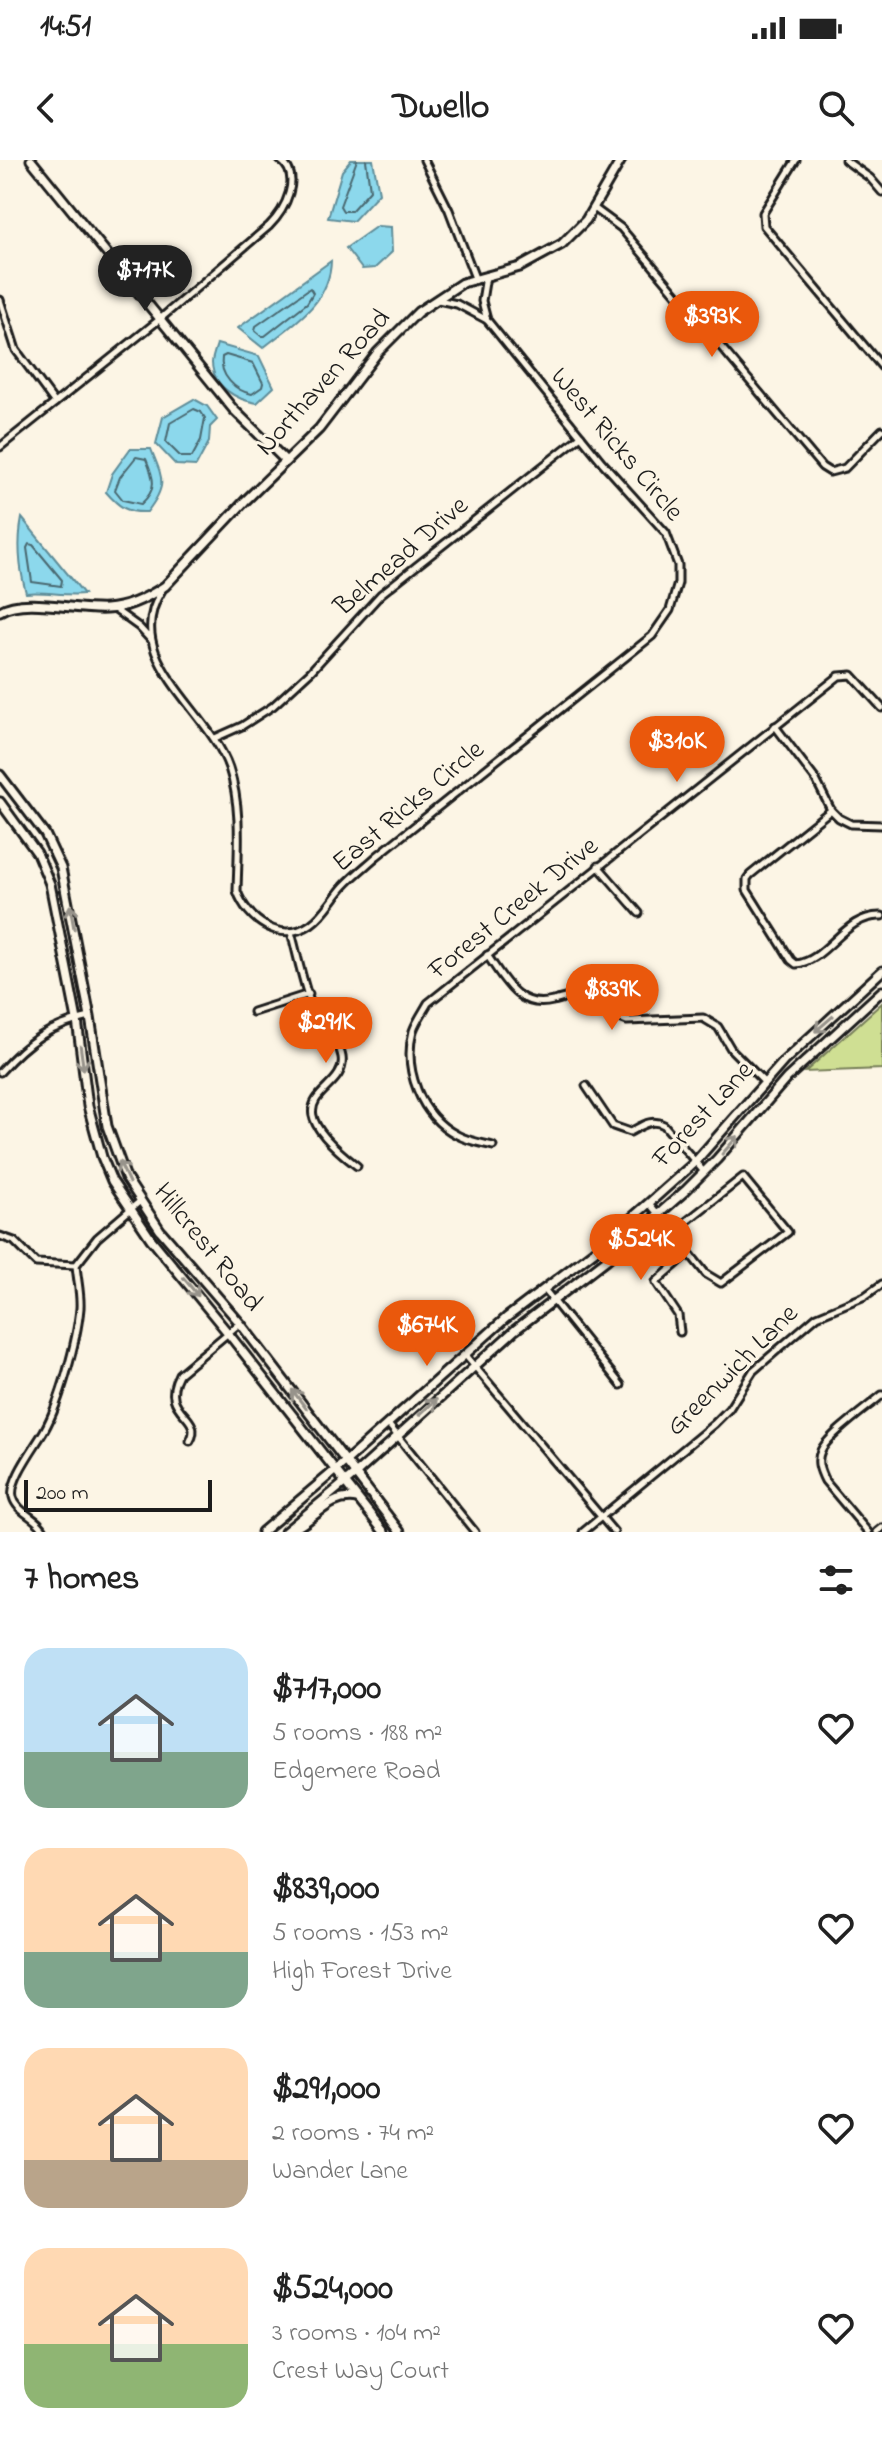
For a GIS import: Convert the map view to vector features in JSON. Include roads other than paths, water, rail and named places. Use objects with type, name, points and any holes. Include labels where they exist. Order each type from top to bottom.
[{"type":"main road","points":[[31,160],[233,409],[286,461]]},
{"type":"main road","name":"Northaven Road","points":[[0,611],[16,605],[114,609],[151,595],[165,586],[333,414],[378,352],[433,300],[475,278],[520,267],[552,251],[577,230],[594,208],[621,160]]},
{"type":"main road","name":"Hillcrest Road","points":[[0,775],[45,834],[58,858],[66,883],[107,1126],[116,1156],[139,1202],[240,1323],[400,1532]]},
{"type":"main road","name":"Hillcrest Road","points":[[0,802],[43,863],[50,884],[77,1020],[92,1126],[112,1181],[129,1209],[384,1532]]},
{"type":"main road","name":"Forest Lane","points":[[262,1532],[465,1355],[544,1288],[593,1252],[695,1162],[777,1068],[882,971]]},
{"type":"main road","name":"Forest Lane","points":[[286,1532],[475,1366],[659,1215],[704,1172],[787,1078],[882,991]]},
{"type":"main road","points":[[777,1068],[787,1078]]},
{"type":"main road","points":[[286,1532],[302,1525],[338,1498],[358,1499]]},
{"type":"street","points":[[0,447],[160,319],[276,220],[287,199],[291,173],[280,160]]},
{"type":"street","points":[[424,160],[449,210],[475,278]]},
{"type":"street","points":[[796,160],[763,213],[764,226],[882,367]]},
{"type":"street","points":[[845,160],[870,178],[882,192]]},
{"type":"street","points":[[594,208],[621,228],[822,467],[830,472],[839,472],[882,430]]},
{"type":"street","points":[[487,275],[482,301],[487,320]]},
{"type":"street","points":[[0,300],[16,350],[55,404]]},
{"type":"street","name":"West Ricks Circle","points":[[433,300],[457,304],[487,320],[581,436],[666,533],[678,565],[678,583],[670,610],[652,636],[528,736]]},
{"type":"street","name":"Belmead Drive","points":[[215,738],[252,721],[291,692],[381,594],[581,436]]},
{"type":"street","points":[[150,640],[152,610],[165,586]]},
{"type":"street","points":[[114,609],[139,627],[150,640],[169,679],[215,738],[228,765],[238,811],[237,891],[241,902],[258,922],[268,928],[291,932],[313,1009],[342,1058],[340,1071],[314,1102],[313,1118],[333,1146],[357,1166]]},
{"type":"street","name":"Forest Creek Drive","points":[[493,1146],[462,1137],[439,1122],[420,1097],[408,1066],[413,1029],[428,1003],[842,674],[857,679],[882,708]]},
{"type":"street","points":[[775,726],[816,780],[831,810],[844,823],[882,825]]},
{"type":"street","name":"East Ricks Circle","points":[[291,932],[314,922],[347,882],[528,736]]},
{"type":"street","points":[[831,810],[750,875],[747,890],[796,964],[808,960],[854,923],[882,916]]},
{"type":"street","points":[[598,866],[639,913]]},
{"type":"street","points":[[487,955],[515,994],[532,1003],[582,996],[596,1002],[616,1018],[627,1021],[698,1016],[711,1021],[731,1049],[764,1082]]},
{"type":"street","points":[[253,1012],[309,994]]},
{"type":"street","points":[[0,1072],[18,1052],[44,1032],[90,1017]]},
{"type":"street","points":[[586,1086],[613,1126],[630,1132],[652,1121],[664,1125],[704,1172]]},
{"type":"street","points":[[649,1203],[709,1277],[721,1283],[788,1232],[743,1177],[673,1232]]},
{"type":"street","points":[[45,1532],[41,1524],[18,1506],[13,1491],[50,1419],[75,1336],[80,1308],[76,1265],[97,1238],[139,1202]]},
{"type":"street","points":[[0,1236],[14,1241],[36,1263],[76,1265]]},
{"type":"street","points":[[680,1332],[678,1315],[656,1282],[689,1253]]},
{"type":"street","name":"Greenwich Lane","points":[[583,1532],[714,1424],[729,1409],[753,1371],[817,1316],[865,1296],[882,1284]]},
{"type":"street","points":[[544,1288],[621,1385]]},
{"type":"street","points":[[190,1441],[194,1426],[173,1399],[174,1383],[179,1374],[240,1323]]},
{"type":"street","points":[[465,1355],[614,1532]]},
{"type":"street","points":[[868,1532],[825,1481],[819,1458],[828,1440],[882,1395]]},
{"type":"street","points":[[388,1423],[475,1532]]},
{"type":"street","points":[[877,1532],[882,1528]]},
{"type":"water","points":[[351,160],[373,160],[379,193],[353,221],[328,218],[342,171]]},
{"type":"water","points":[[377,226],[391,227],[392,252],[375,268],[362,269],[346,248]]},
{"type":"water","points":[[331,261],[329,276],[317,301],[263,348],[238,328]]},
{"type":"water","points":[[217,344],[259,356],[274,387],[257,403],[227,391],[213,371],[212,361]]},
{"type":"water","points":[[194,399],[207,406],[217,420],[210,427],[209,442],[196,466],[176,465],[156,444],[163,417]]},
{"type":"water","points":[[130,449],[151,449],[161,475],[161,488],[147,512],[124,508],[106,492],[112,474]]},
{"type":"water","points":[[22,518],[84,594],[26,593],[20,556]]}]
